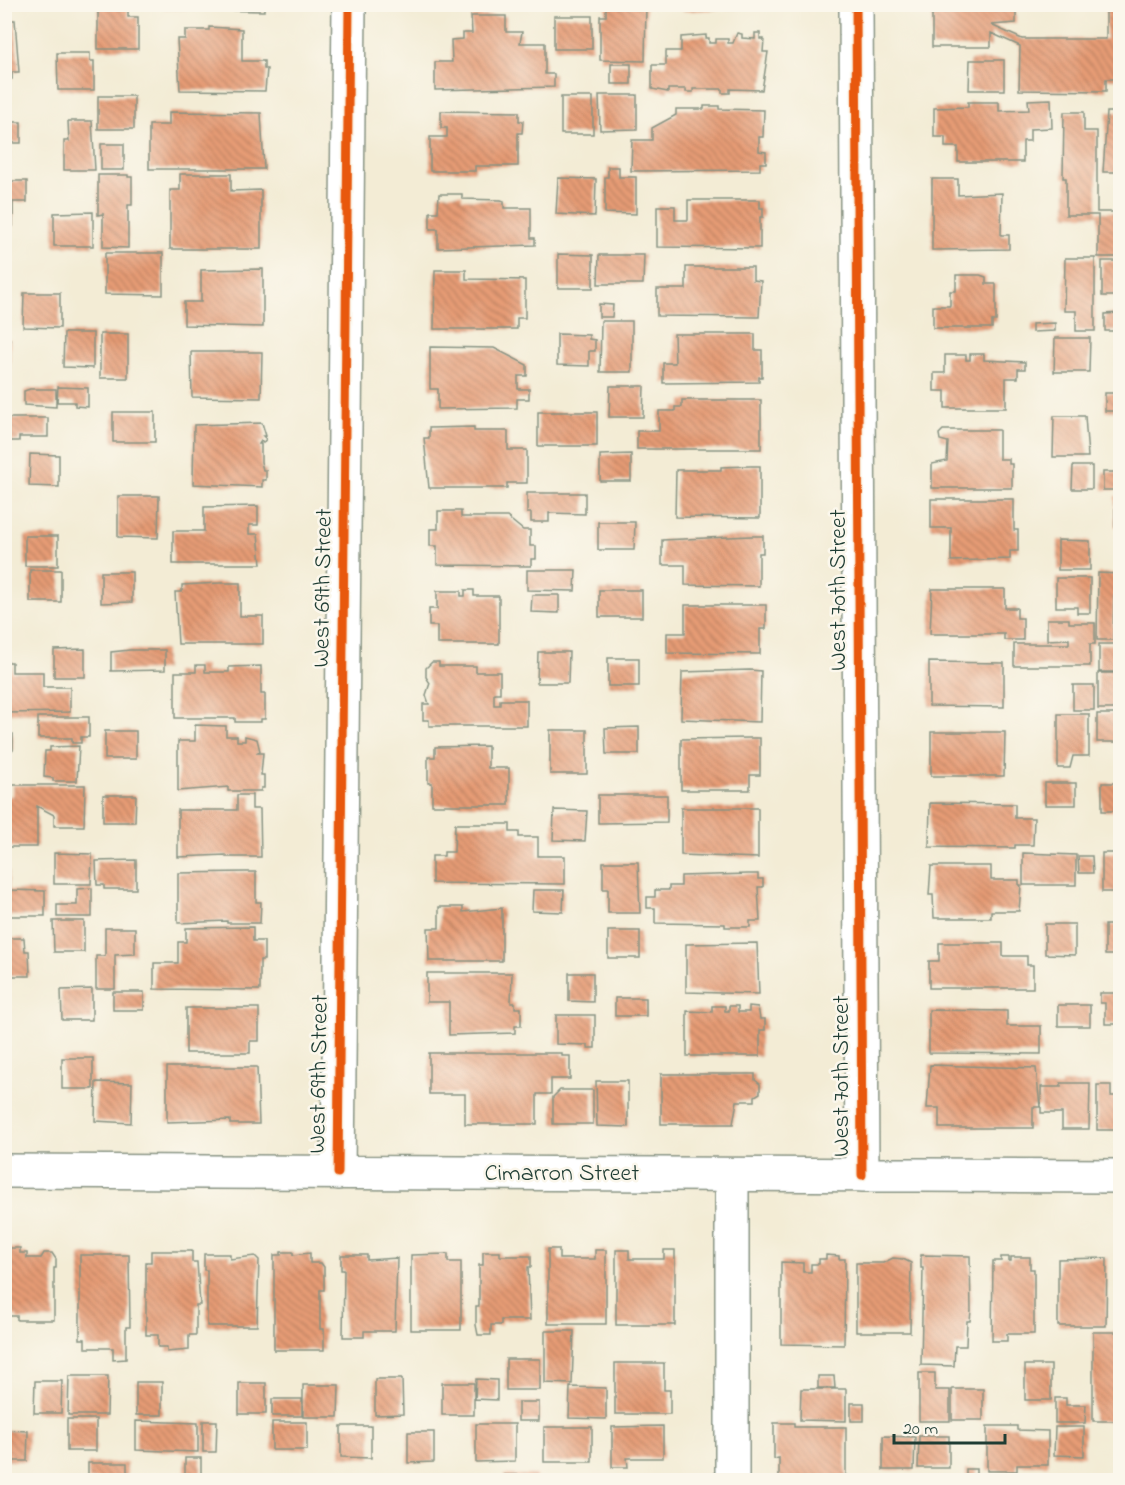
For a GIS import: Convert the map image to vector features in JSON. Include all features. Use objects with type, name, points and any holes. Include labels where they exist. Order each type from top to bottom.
[{"type":"street","name":"West 69th Street","points":[[338,1173],[349,4]]},
{"type":"street","name":"West 70th Street","points":[[856,4],[862,1175]]},
{"type":"street","name":"Cimarron Street","points":[[4,1171],[1120,1176]]},
{"type":"street","points":[[732,1175],[732,1480]]},
{"type":"building","points":[[98,4],[128,4],[128,17],[138,17],[138,49],[98,49]]},
{"type":"building","points":[[163,4],[264,4],[264,11],[163,9]]},
{"type":"building","points":[[606,4],[646,4],[645,61],[600,60],[600,16],[606,16]]},
{"type":"building","points":[[683,4],[766,4],[766,7],[683,11]]},
{"type":"building","points":[[1106,4],[1120,4],[1120,79],[1106,79],[1106,91],[1019,90],[1020,46],[991,33],[991,47],[932,47],[932,5],[1016,5],[1016,23],[991,25],[1022,39],[1106,39]]},
{"type":"building","points":[[471,16],[506,16],[506,32],[522,32],[520,43],[545,43],[545,74],[554,74],[554,87],[435,90],[435,62],[452,62],[451,40],[463,39],[463,33],[472,33]]},
{"type":"building","points":[[554,16],[592,16],[592,49],[554,49]]},
{"type":"building","points":[[4,20],[15,20],[19,72],[12,72],[12,79],[4,79]]},
{"type":"building","points":[[209,27],[242,29],[242,61],[264,61],[264,69],[267,69],[265,91],[180,90],[177,39],[185,39],[185,30],[209,30]]},
{"type":"building","points":[[737,33],[742,34],[742,38],[755,39],[755,33],[760,33],[760,39],[764,39],[763,52],[768,52],[762,90],[730,89],[730,93],[722,93],[722,89],[693,89],[693,92],[686,92],[686,89],[668,89],[668,92],[652,89],[652,65],[666,65],[666,51],[681,51],[681,37],[706,35],[709,43],[716,43],[716,39],[728,39],[728,43],[733,43]]},
{"type":"building","points":[[57,53],[90,53],[90,61],[94,61],[94,90],[58,90]]},
{"type":"building","points":[[970,60],[1004,60],[1004,90],[969,90]]},
{"type":"building","points":[[611,64],[631,64],[631,84],[611,84]]},
{"type":"building","points":[[599,95],[637,95],[637,129],[600,130]]},
{"type":"building","points":[[98,96],[134,96],[134,129],[98,129]]},
{"type":"building","points":[[561,97],[593,97],[593,134],[561,134]]},
{"type":"building","points":[[1051,99],[1052,128],[1030,129],[1030,141],[1023,141],[1023,162],[958,162],[958,147],[945,147],[945,137],[934,137],[934,108],[968,107],[968,102],[999,102],[999,111],[1029,110],[1028,100]]},
{"type":"building","points":[[704,106],[719,106],[719,109],[764,110],[763,137],[759,137],[759,151],[766,152],[766,163],[760,163],[760,170],[631,171],[632,140],[652,140],[652,128],[676,115],[676,109],[704,109]]},
{"type":"building","points":[[441,111],[519,112],[519,121],[523,121],[522,133],[518,133],[518,166],[475,166],[475,171],[430,171],[430,137],[447,137],[447,128],[441,128]]},
{"type":"building","points":[[169,112],[261,113],[264,169],[149,169],[149,125],[169,125]]},
{"type":"building","points":[[1064,112],[1084,112],[1084,131],[1097,131],[1097,212],[1120,212],[1120,257],[1098,257],[1098,215],[1066,215],[1066,178],[1063,178]]},
{"type":"building","points":[[1107,112],[1120,112],[1120,172],[1103,172]]},
{"type":"building","points":[[68,121],[92,121],[95,170],[64,170],[64,141],[69,141]]},
{"type":"building","points":[[4,122],[21,122],[21,143],[10,143],[10,159],[4,159]]},
{"type":"building","points":[[101,144],[124,144],[124,170],[101,170]]},
{"type":"building","points":[[608,167],[619,167],[619,177],[636,177],[636,214],[605,213],[605,177],[608,177]]},
{"type":"building","points":[[180,174],[231,174],[231,191],[261,190],[261,249],[170,249],[170,190],[180,190]]},
{"type":"building","points":[[98,175],[132,177],[132,205],[128,205],[128,248],[103,247],[103,214],[98,215]]},
{"type":"building","points":[[558,178],[596,179],[595,216],[556,214]]},
{"type":"building","points":[[932,179],[958,179],[958,195],[1002,193],[1001,235],[1009,235],[1009,249],[932,250]]},
{"type":"building","points":[[4,181],[27,181],[27,202],[13,202],[13,226],[4,226]]},
{"type":"building","points":[[439,194],[462,194],[462,199],[501,200],[504,201],[504,208],[531,208],[531,238],[535,238],[535,245],[438,248],[438,229],[430,229],[430,212],[438,212]]},
{"type":"building","points":[[688,200],[760,200],[763,217],[760,217],[760,248],[657,247],[657,206],[675,206],[675,220],[688,220]]},
{"type":"building","points":[[93,212],[93,246],[54,246],[54,213]]},
{"type":"building","points":[[105,253],[163,253],[163,295],[105,294]]},
{"type":"building","points":[[558,254],[593,255],[593,288],[558,288]]},
{"type":"building","points":[[599,255],[644,255],[643,284],[598,284]]},
{"type":"building","points":[[1065,258],[1095,258],[1095,331],[1076,331],[1076,311],[1064,311]]},
{"type":"building","points":[[1102,261],[1120,261],[1120,296],[1102,296]]},
{"type":"building","points":[[686,267],[753,267],[753,280],[761,281],[759,317],[657,316],[657,289],[686,289]]},
{"type":"building","points":[[263,269],[263,327],[184,325],[184,302],[201,302],[201,270]]},
{"type":"building","points":[[435,270],[466,270],[466,279],[525,280],[525,318],[517,318],[517,329],[434,329]]},
{"type":"building","points":[[956,275],[980,275],[986,277],[986,284],[996,284],[996,321],[992,321],[992,328],[933,328],[933,306],[950,306],[950,291],[956,291]]},
{"type":"building","points":[[24,293],[60,293],[60,328],[23,327]]},
{"type":"building","points":[[599,304],[613,305],[612,317],[599,317]]},
{"type":"building","points":[[1120,313],[1120,331],[1105,331],[1105,314]]},
{"type":"building","points":[[601,321],[632,321],[632,372],[600,372]]},
{"type":"building","points":[[1055,323],[1055,331],[1032,332],[1032,324]]},
{"type":"building","points":[[64,333],[93,333],[93,368],[63,367]]},
{"type":"building","points":[[100,334],[128,334],[128,378],[100,378]]},
{"type":"building","points":[[557,334],[589,335],[589,339],[595,340],[595,351],[589,351],[589,366],[557,365]]},
{"type":"building","points":[[674,334],[755,334],[755,350],[762,350],[762,377],[759,377],[759,382],[663,383],[663,363],[675,363]]},
{"type":"building","points":[[1055,338],[1090,338],[1089,372],[1054,372]]},
{"type":"building","points":[[4,339],[10,339],[10,372],[4,373]]},
{"type":"building","points":[[430,347],[494,348],[527,365],[527,376],[518,376],[518,389],[529,389],[529,399],[517,399],[517,408],[438,409],[438,389],[430,389]]},
{"type":"building","points":[[191,352],[262,352],[261,398],[192,397]]},
{"type":"building","points":[[970,354],[984,354],[984,360],[1025,362],[1025,369],[1018,369],[1018,378],[1006,378],[1006,408],[945,408],[945,391],[934,391],[934,373],[945,373],[945,355],[966,355],[966,360],[970,360]]},
{"type":"building","points":[[610,386],[644,386],[643,417],[609,417]]},
{"type":"building","points":[[58,387],[88,388],[88,407],[75,406],[75,402],[57,402]]},
{"type":"building","points":[[56,389],[56,407],[24,405],[24,391]]},
{"type":"building","points":[[1105,393],[1120,393],[1120,411],[1105,411]]},
{"type":"building","points":[[682,400],[761,400],[761,449],[637,449],[637,431],[659,431],[659,411],[675,411],[675,407],[682,407]]},
{"type":"building","points":[[113,412],[155,412],[155,442],[113,442]]},
{"type":"building","points":[[538,412],[597,412],[597,446],[538,446]]},
{"type":"building","points":[[1054,416],[1085,416],[1088,457],[1053,457]]},
{"type":"building","points":[[4,418],[48,418],[48,437],[19,437],[19,441],[4,441]]},
{"type":"building","points":[[262,423],[266,436],[263,436],[266,439],[259,444],[261,444],[261,462],[263,470],[266,470],[266,480],[262,480],[262,487],[193,484],[194,425]]},
{"type":"building","points":[[474,427],[474,431],[508,431],[508,450],[527,450],[527,483],[507,483],[507,488],[429,488],[424,438],[429,438],[429,428]]},
{"type":"building","points":[[943,430],[999,430],[999,459],[1009,459],[1009,464],[1012,464],[1012,488],[932,488],[932,464],[947,461],[948,442],[940,440],[939,434]]},
{"type":"building","points":[[30,454],[59,455],[59,487],[29,486]]},
{"type":"building","points":[[631,454],[631,481],[600,481],[600,455]]},
{"type":"building","points":[[760,466],[760,518],[675,517],[676,470],[721,470],[721,467]]},
{"type":"building","points":[[1073,466],[1092,466],[1092,489],[1072,489]]},
{"type":"building","points":[[1103,472],[1120,472],[1120,490],[1103,490]]},
{"type":"building","points":[[527,493],[585,493],[585,514],[549,513],[549,522],[531,522],[531,513],[527,513]]},
{"type":"building","points":[[4,496],[10,496],[7,529],[4,529]]},
{"type":"building","points":[[118,496],[159,496],[158,538],[118,537]]},
{"type":"building","points":[[1115,496],[1120,496],[1120,527],[1115,527]]},
{"type":"building","points":[[931,499],[1014,499],[1014,530],[1018,530],[1018,551],[1010,551],[1010,559],[951,561],[951,528],[931,528]]},
{"type":"building","points":[[258,506],[258,525],[249,525],[249,534],[258,534],[261,564],[173,564],[173,531],[204,531],[204,507]]},
{"type":"building","points":[[438,511],[461,511],[461,517],[507,517],[523,530],[530,530],[530,546],[536,546],[536,559],[531,559],[531,566],[437,565],[437,546],[430,546],[430,529],[438,529]]},
{"type":"building","points":[[598,522],[635,522],[634,550],[598,550]]},
{"type":"building","points":[[25,536],[58,536],[58,566],[25,566]]},
{"type":"building","points":[[763,536],[763,553],[759,553],[759,586],[685,585],[685,565],[662,565],[662,540]]},
{"type":"building","points":[[1058,540],[1090,541],[1090,570],[1058,570]]},
{"type":"building","points":[[30,570],[61,570],[61,602],[30,602]]},
{"type":"building","points":[[527,570],[576,570],[575,591],[527,590]]},
{"type":"building","points":[[101,572],[132,572],[132,602],[101,603]]},
{"type":"building","points":[[1098,573],[1120,574],[1120,595],[1114,595],[1113,640],[1097,640]]},
{"type":"building","points":[[1056,578],[1090,578],[1090,613],[1077,613],[1077,607],[1056,607]]},
{"type":"building","points":[[240,583],[240,616],[263,616],[263,644],[178,644],[175,592],[182,592],[182,585]]},
{"type":"building","points":[[932,589],[1005,589],[1005,608],[1017,608],[1017,618],[1023,618],[1023,640],[1004,640],[1004,634],[930,634]]},
{"type":"building","points":[[465,590],[474,590],[474,596],[499,596],[499,644],[437,644],[437,626],[429,626],[429,609],[437,609],[437,591],[461,591],[461,596],[465,596]]},
{"type":"building","points":[[599,590],[642,590],[642,617],[599,617]]},
{"type":"building","points":[[532,595],[559,595],[559,613],[531,612]]},
{"type":"building","points":[[685,605],[766,605],[766,629],[760,629],[760,654],[667,653],[667,633],[685,633]]},
{"type":"building","points":[[1047,619],[1069,619],[1069,623],[1095,623],[1095,644],[1090,644],[1090,666],[1014,666],[1014,644],[1069,644],[1069,639],[1047,640]]},
{"type":"building","points":[[1099,644],[1120,644],[1120,672],[1099,672]]},
{"type":"building","points":[[85,649],[85,677],[54,677],[54,650]]},
{"type":"building","points":[[165,650],[165,670],[111,671],[111,652]]},
{"type":"building","points":[[538,652],[569,652],[568,683],[537,683]]},
{"type":"building","points":[[608,658],[639,658],[639,686],[608,686]]},
{"type":"building","points":[[4,662],[12,662],[12,672],[43,672],[43,687],[70,687],[70,712],[4,713]]},
{"type":"building","points":[[432,662],[439,662],[439,666],[476,666],[476,672],[500,672],[500,693],[494,693],[494,705],[500,705],[500,700],[527,700],[527,726],[429,726],[429,720],[423,720],[423,704],[429,704],[426,695],[430,683],[426,677],[426,668]]},
{"type":"building","points":[[929,662],[1004,663],[1004,707],[929,706]]},
{"type":"building","points":[[196,665],[205,665],[205,672],[229,672],[229,667],[261,666],[261,694],[265,694],[265,719],[261,719],[261,722],[235,722],[235,718],[175,718],[175,672],[196,672]]},
{"type":"building","points":[[761,671],[760,722],[681,719],[682,672]]},
{"type":"building","points":[[1098,673],[1117,673],[1117,709],[1098,709]]},
{"type":"building","points":[[1073,685],[1094,685],[1094,710],[1073,710]]},
{"type":"building","points":[[1058,714],[1089,714],[1089,756],[1073,756],[1070,768],[1058,768]]},
{"type":"building","points":[[1097,714],[1120,714],[1120,742],[1097,742]]},
{"type":"building","points":[[38,717],[89,717],[89,737],[81,737],[81,743],[72,743],[72,738],[38,738]]},
{"type":"building","points":[[195,725],[226,726],[226,736],[237,736],[237,741],[245,741],[245,736],[257,739],[260,751],[256,753],[263,753],[261,775],[264,775],[264,788],[261,788],[261,791],[228,791],[228,787],[178,791],[178,741],[195,741]]},
{"type":"building","points":[[639,727],[639,754],[606,754],[605,728]]},
{"type":"building","points":[[550,730],[587,730],[587,774],[550,774]]},
{"type":"building","points":[[105,731],[136,731],[136,759],[105,759]]},
{"type":"building","points":[[931,732],[1005,732],[1004,776],[931,776]]},
{"type":"building","points":[[4,734],[13,734],[13,750],[4,750]]},
{"type":"building","points":[[760,738],[760,775],[750,775],[750,790],[681,790],[681,739]]},
{"type":"building","points":[[79,746],[77,781],[53,781],[53,778],[44,777],[45,751],[50,751],[50,747]]},
{"type":"building","points":[[488,746],[488,768],[509,768],[509,805],[432,805],[432,783],[428,783],[428,757],[435,757],[435,747]]},
{"type":"building","points":[[1045,783],[1076,783],[1076,805],[1045,805]]},
{"type":"building","points":[[1102,783],[1120,783],[1120,811],[1102,811]]},
{"type":"building","points":[[12,785],[85,785],[84,826],[54,826],[54,815],[37,806],[37,847],[4,847],[4,796],[12,796]]},
{"type":"building","points":[[103,795],[136,795],[135,822],[103,822]]},
{"type":"building","points":[[237,795],[252,795],[252,809],[260,809],[261,857],[226,857],[226,855],[178,857],[178,810],[237,810]]},
{"type":"building","points":[[598,795],[667,795],[667,822],[598,823]]},
{"type":"building","points":[[930,803],[1015,804],[1015,818],[1034,818],[1033,845],[1015,845],[1015,848],[929,847]]},
{"type":"building","points":[[681,808],[758,808],[758,858],[681,855]]},
{"type":"building","points":[[554,810],[587,811],[585,841],[553,840]]},
{"type":"building","points":[[455,824],[510,824],[510,832],[519,832],[519,837],[538,837],[538,856],[565,856],[565,884],[432,883],[432,856],[444,856],[444,852],[454,852]]},
{"type":"building","points":[[54,853],[92,854],[91,884],[54,884]]},
{"type":"building","points":[[1023,853],[1076,855],[1076,885],[1023,885]]},
{"type":"building","points":[[1102,853],[1120,853],[1120,892],[1102,892]]},
{"type":"building","points":[[1078,856],[1092,856],[1093,873],[1079,873]]},
{"type":"building","points":[[136,860],[136,889],[104,889],[104,885],[97,885],[96,861]]},
{"type":"building","points":[[603,862],[638,862],[640,913],[608,913],[608,889],[603,889]]},
{"type":"building","points":[[931,866],[991,866],[991,880],[1019,880],[1019,885],[1021,885],[1019,911],[991,911],[991,918],[934,918],[933,895],[929,895]]},
{"type":"building","points":[[4,871],[9,871],[9,890],[45,891],[45,916],[9,916],[9,913],[4,913]]},
{"type":"building","points":[[256,872],[256,902],[261,902],[260,923],[227,923],[227,921],[178,923],[178,873]]},
{"type":"building","points":[[758,874],[758,879],[763,879],[763,887],[758,887],[760,921],[750,921],[750,927],[725,927],[725,924],[655,923],[655,908],[647,908],[647,897],[655,897],[655,890],[669,890],[669,886],[681,886],[681,876]]},
{"type":"building","points":[[92,888],[92,917],[57,917],[57,905],[77,905],[77,889]]},
{"type":"building","points":[[533,890],[564,890],[563,912],[532,911]]},
{"type":"building","points":[[439,907],[463,907],[463,912],[502,908],[502,961],[429,961],[428,928],[439,928]]},
{"type":"building","points":[[53,921],[84,921],[84,952],[54,952]]},
{"type":"building","points":[[1045,924],[1075,924],[1075,955],[1045,954]]},
{"type":"building","points":[[1105,925],[1120,925],[1120,955],[1105,955]]},
{"type":"building","points":[[253,927],[253,941],[264,941],[264,960],[260,960],[260,990],[154,989],[154,963],[178,963],[178,942],[186,942],[186,928]]},
{"type":"building","points":[[105,928],[135,928],[135,954],[115,955],[115,989],[96,989],[96,956],[105,956]]},
{"type":"building","points":[[608,931],[640,931],[640,958],[608,958]]},
{"type":"building","points":[[4,938],[24,938],[25,951],[29,951],[30,976],[4,976]]},
{"type":"building","points":[[757,943],[759,994],[686,992],[686,944]]},
{"type":"building","points":[[939,943],[1003,943],[1003,956],[1027,956],[1027,965],[1033,965],[1033,988],[929,988],[929,961],[939,961]]},
{"type":"building","points":[[427,973],[512,973],[511,1003],[515,1003],[515,1008],[521,1008],[521,1026],[515,1026],[515,1033],[449,1035],[449,1002],[427,1002]]},
{"type":"building","points":[[569,973],[593,973],[593,1002],[569,1001]]},
{"type":"building","points":[[92,989],[92,1020],[62,1020],[61,990]]},
{"type":"building","points":[[113,992],[144,992],[144,1010],[113,1010]]},
{"type":"building","points":[[1100,993],[1120,993],[1120,1024],[1105,1024],[1105,1003],[1100,1003]]},
{"type":"building","points":[[615,998],[646,998],[646,1016],[615,1016]]},
{"type":"building","points":[[1058,1005],[1090,1005],[1090,1026],[1058,1026]]},
{"type":"building","points":[[712,1006],[725,1006],[725,1011],[729,1011],[729,1006],[738,1006],[738,1012],[749,1012],[749,1006],[758,1007],[760,1019],[765,1019],[765,1030],[760,1030],[760,1056],[687,1056],[687,1011],[712,1012]]},
{"type":"building","points":[[4,1007],[9,1007],[9,1050],[4,1050]]},
{"type":"building","points":[[186,1008],[259,1008],[259,1041],[250,1041],[250,1053],[186,1053]]},
{"type":"building","points":[[929,1010],[1007,1011],[1007,1026],[1041,1026],[1041,1054],[929,1053]]},
{"type":"building","points":[[556,1015],[595,1015],[595,1048],[588,1048],[588,1045],[556,1044]]},
{"type":"building","points":[[429,1053],[562,1053],[562,1056],[570,1056],[570,1079],[551,1079],[551,1094],[537,1094],[537,1124],[465,1124],[465,1094],[429,1094]]},
{"type":"building","points":[[62,1058],[93,1058],[93,1089],[62,1089]]},
{"type":"building","points":[[930,1065],[1036,1068],[1040,1107],[1033,1107],[1033,1128],[939,1128],[939,1108],[927,1108]]},
{"type":"building","points":[[167,1067],[257,1067],[259,1124],[230,1124],[230,1120],[167,1122]]},
{"type":"building","points":[[661,1074],[755,1074],[755,1080],[760,1084],[760,1093],[755,1096],[755,1101],[737,1101],[733,1124],[661,1124]]},
{"type":"building","points":[[596,1081],[628,1081],[628,1127],[597,1126]]},
{"type":"building","points":[[96,1082],[132,1083],[131,1123],[95,1121]]},
{"type":"building","points":[[1061,1083],[1090,1083],[1089,1129],[1062,1129],[1062,1113],[1041,1113],[1041,1087],[1061,1087]]},
{"type":"building","points":[[1097,1085],[1111,1085],[1111,1096],[1120,1096],[1120,1130],[1097,1130]]},
{"type":"building","points":[[560,1090],[593,1090],[593,1124],[553,1124],[553,1097]]},
{"type":"building","points":[[8,1248],[20,1248],[20,1253],[27,1253],[27,1258],[41,1258],[44,1253],[52,1253],[56,1259],[54,1320],[17,1320],[17,1316],[4,1316],[4,1253],[8,1253]]},
{"type":"building","points":[[548,1249],[559,1249],[559,1259],[595,1259],[595,1250],[606,1250],[606,1324],[548,1324]]},
{"type":"building","points":[[616,1250],[629,1250],[629,1259],[664,1259],[664,1250],[675,1250],[675,1325],[616,1325]]},
{"type":"building","points":[[151,1251],[192,1251],[192,1262],[197,1262],[200,1305],[196,1305],[196,1335],[189,1335],[189,1350],[167,1352],[167,1347],[158,1347],[158,1335],[146,1335],[146,1262],[151,1262]]},
{"type":"building","points":[[281,1252],[293,1252],[293,1255],[310,1253],[310,1263],[321,1263],[324,1267],[324,1290],[320,1290],[320,1329],[324,1329],[324,1350],[274,1350],[274,1255],[281,1255]]},
{"type":"building","points":[[483,1252],[500,1252],[500,1256],[531,1256],[531,1267],[528,1267],[530,1320],[501,1320],[501,1325],[491,1325],[491,1335],[478,1335],[476,1325],[476,1306],[479,1306],[479,1265],[483,1265]]},
{"type":"building","points":[[204,1254],[230,1254],[230,1259],[255,1256],[259,1260],[257,1326],[207,1326],[207,1270],[204,1270]]},
{"type":"building","points":[[448,1254],[448,1262],[461,1262],[461,1330],[411,1330],[411,1255]]},
{"type":"building","points":[[80,1255],[129,1255],[130,1327],[126,1327],[126,1359],[113,1360],[113,1348],[85,1348],[85,1339],[80,1339]]},
{"type":"building","points":[[341,1255],[367,1255],[367,1260],[397,1258],[395,1331],[364,1331],[364,1337],[343,1337],[344,1270],[341,1270]]},
{"type":"building","points":[[826,1255],[845,1259],[844,1345],[781,1344],[781,1262],[803,1263],[803,1272],[811,1272],[811,1264],[819,1264],[819,1259],[826,1259]]},
{"type":"building","points":[[921,1255],[970,1256],[970,1321],[967,1321],[966,1346],[955,1346],[954,1366],[921,1365],[923,1268],[921,1268]]},
{"type":"building","points":[[1001,1257],[1009,1257],[1011,1261],[1011,1257],[1030,1257],[1030,1269],[1034,1269],[1034,1334],[1007,1334],[1007,1341],[992,1341],[993,1261],[1001,1261]]},
{"type":"building","points":[[893,1258],[911,1263],[910,1332],[856,1332],[856,1263],[883,1263]]},
{"type":"building","points":[[1107,1258],[1106,1326],[1058,1326],[1058,1259]]},
{"type":"building","points":[[545,1331],[574,1331],[572,1384],[545,1383]]},
{"type":"building","points":[[1093,1332],[1120,1332],[1120,1392],[1117,1392],[1117,1421],[1093,1421]]},
{"type":"building","points":[[506,1359],[540,1359],[540,1390],[506,1390]]},
{"type":"building","points":[[615,1363],[664,1363],[664,1390],[670,1390],[670,1414],[615,1414]]},
{"type":"building","points":[[1025,1365],[1051,1365],[1051,1400],[1025,1400]]},
{"type":"building","points":[[919,1373],[935,1373],[935,1390],[950,1390],[950,1421],[919,1421]]},
{"type":"building","points":[[69,1376],[108,1376],[107,1415],[68,1415]]},
{"type":"building","points":[[818,1376],[834,1376],[835,1388],[818,1388]]},
{"type":"building","points":[[375,1379],[402,1379],[403,1414],[375,1415]]},
{"type":"building","points":[[476,1379],[497,1380],[497,1400],[475,1399]]},
{"type":"building","points":[[35,1381],[62,1381],[61,1413],[34,1413]]},
{"type":"building","points":[[136,1382],[162,1382],[162,1415],[136,1415]]},
{"type":"building","points":[[239,1383],[266,1383],[266,1414],[239,1414]]},
{"type":"building","points":[[442,1383],[474,1383],[474,1415],[442,1415]]},
{"type":"building","points":[[303,1385],[339,1385],[338,1417],[303,1417]]},
{"type":"building","points":[[570,1387],[606,1388],[606,1419],[569,1418]]},
{"type":"building","points":[[801,1389],[846,1389],[846,1421],[800,1420]]},
{"type":"building","points":[[952,1389],[983,1389],[983,1420],[952,1420]]},
{"type":"building","points":[[1055,1398],[1066,1398],[1066,1405],[1086,1405],[1085,1423],[1055,1423]]},
{"type":"building","points":[[272,1399],[302,1399],[302,1416],[272,1416]]},
{"type":"building","points":[[518,1402],[539,1402],[539,1421],[518,1421]]},
{"type":"building","points":[[851,1403],[864,1403],[864,1421],[851,1421]]},
{"type":"building","points":[[67,1419],[96,1419],[96,1451],[67,1451]]},
{"type":"building","points":[[136,1421],[198,1423],[198,1452],[136,1450]]},
{"type":"building","points":[[203,1421],[217,1421],[216,1452],[203,1452]]},
{"type":"building","points":[[272,1422],[307,1422],[307,1450],[272,1450]]},
{"type":"building","points":[[774,1423],[794,1423],[794,1427],[846,1427],[846,1480],[776,1480],[779,1478],[779,1458],[774,1459]]},
{"type":"building","points":[[476,1424],[515,1424],[515,1461],[476,1462]]},
{"type":"building","points":[[341,1426],[371,1426],[371,1458],[341,1457]]},
{"type":"building","points":[[663,1426],[663,1458],[627,1458],[628,1467],[612,1467],[612,1427]]},
{"type":"building","points":[[987,1426],[1017,1426],[1017,1430],[1048,1431],[1048,1465],[1017,1465],[1017,1471],[987,1471]]},
{"type":"building","points":[[544,1427],[592,1427],[592,1462],[544,1462]]},
{"type":"building","points":[[1055,1427],[1084,1427],[1084,1456],[1054,1455]]},
{"type":"building","points":[[4,1430],[28,1431],[27,1461],[4,1461]]},
{"type":"building","points":[[408,1432],[434,1432],[434,1462],[408,1463]]},
{"type":"building","points":[[883,1436],[915,1437],[914,1470],[883,1470]]},
{"type":"building","points":[[919,1436],[949,1436],[949,1468],[918,1468]]},
{"type":"building","points":[[185,1458],[201,1458],[201,1476],[185,1475]]},
{"type":"building","points":[[88,1463],[127,1463],[127,1480],[88,1480]]},
{"type":"building","points":[[966,1469],[976,1469],[976,1480],[966,1480]]},
{"type":"building","points":[[147,1475],[178,1475],[178,1480],[147,1480]]},
{"type":"building","points":[[504,1475],[536,1475],[536,1480],[504,1480]]},
{"type":"cycle path","points":[[338,1173],[349,4]]},
{"type":"cycle path","points":[[856,4],[862,1175]]}]
